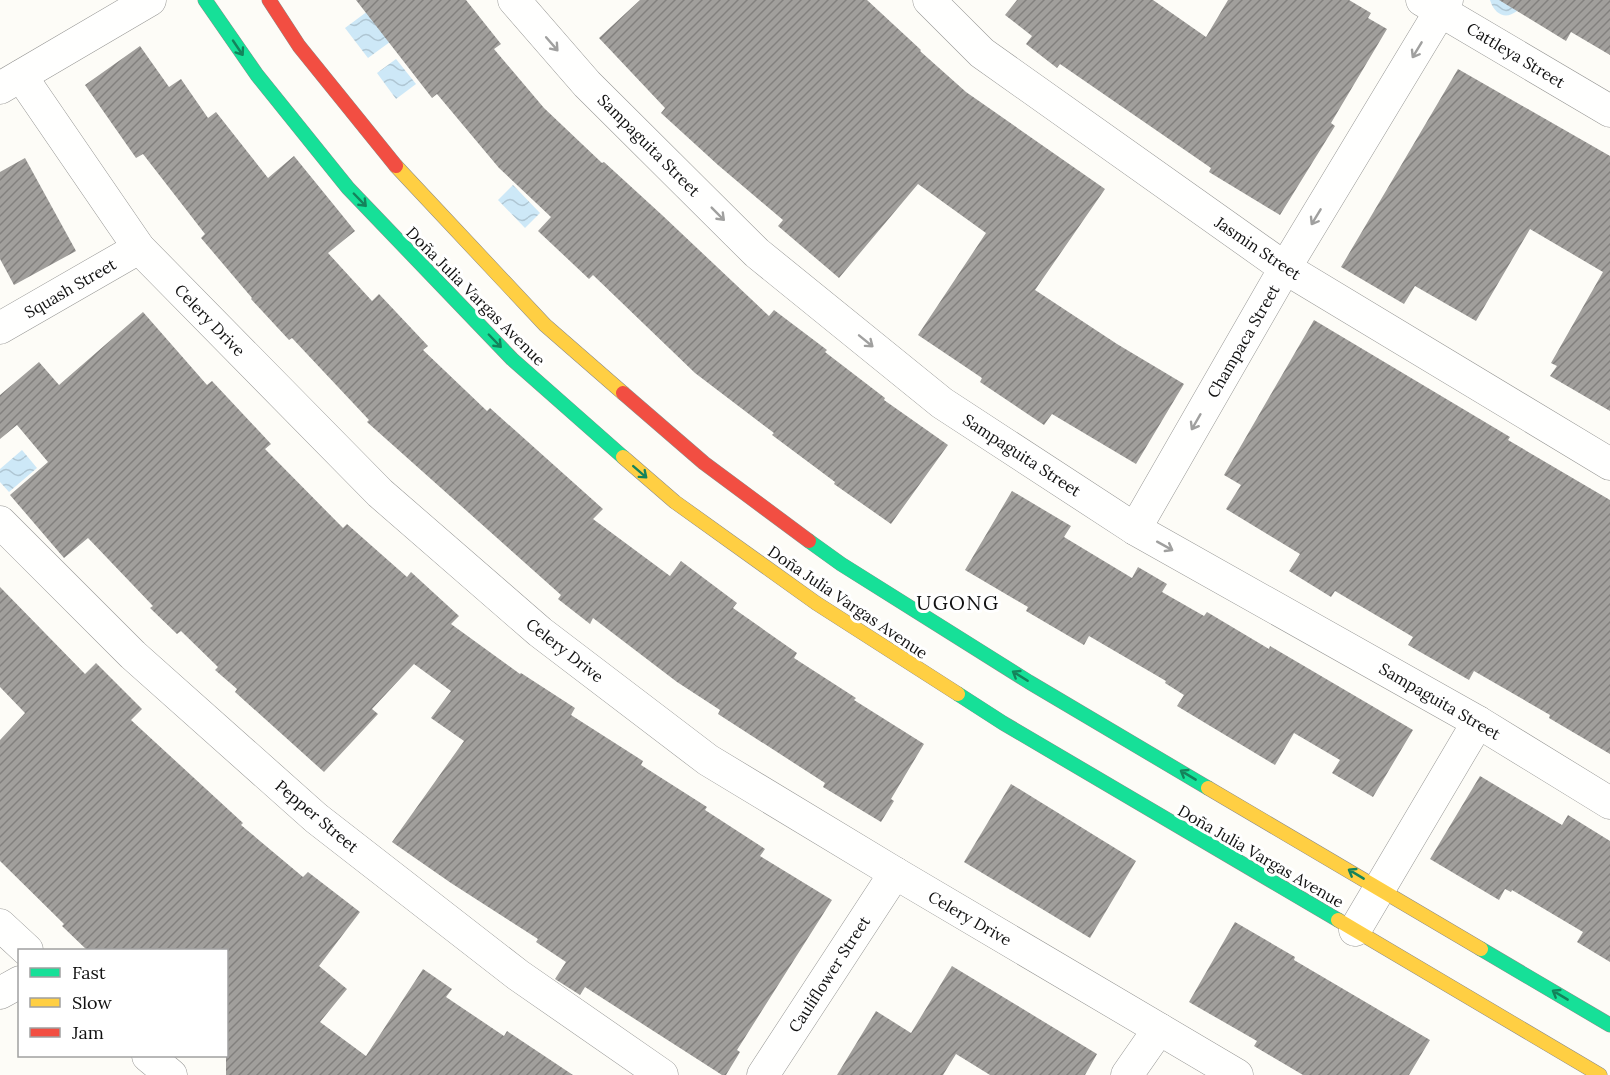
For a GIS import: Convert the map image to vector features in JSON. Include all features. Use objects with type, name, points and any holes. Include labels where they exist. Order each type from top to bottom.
[{"type":"main road","name":"Doña Julia Vargas Avenue","points":[[205,0],[257,75],[348,188],[512,359],[675,502],[816,603],[1003,723],[1600,1075]]},
{"type":"main road","name":"Doña Julia Vargas Avenue","points":[[268,0],[299,45],[386,156],[545,325],[704,463],[841,564],[1029,682],[1610,1025]]},
{"type":"street","points":[[11,82],[150,0]]},
{"type":"street","name":"Sampaguita Street","points":[[514,0],[587,84],[757,253],[942,403],[1135,529],[1478,722],[1610,803]]},
{"type":"street","name":"Jasmin Street","points":[[929,0],[982,53],[1285,268],[1610,464]]},
{"type":"street","name":"Champaca Street","points":[[1135,529],[1437,4]]},
{"type":"street","name":"Cattleya Street","points":[[1437,4],[1610,111]]},
{"type":"street","name":"Celery Drive","points":[[11,82],[139,248],[380,493],[540,632],[708,760],[1237,1075]]},
{"type":"street","name":"Squash Street","points":[[0,328],[139,248]]},
{"type":"street","name":"Pepper Street","points":[[0,522],[133,655],[316,818],[518,975],[662,1075]]},
{"type":"street","points":[[1355,930],[1478,722]]},
{"type":"street","name":"Cauliflower Street","points":[[763,1075],[895,873]]},
{"type":"street","points":[[0,925],[25,949]]},
{"type":"street","points":[[0,993],[18,983]]},
{"type":"street","points":[[1127,1075],[1159,1029]]},
{"type":"street","points":[[149,1057],[171,1075]]},
{"type":"water","points":[[1490,0],[1525,0],[1517,11],[1502,15],[1493,7]]},
{"type":"water","points":[[372,8],[394,39],[368,58],[345,28]]},
{"type":"water","points":[[396,59],[416,84],[396,99],[377,73]]},
{"type":"water","points":[[513,185],[540,213],[525,228],[498,200]]},
{"type":"water","points":[[22,450],[37,468],[9,492],[0,482],[0,469]]},
{"type":"building","points":[[356,0],[466,0],[501,44],[494,49],[544,108],[602,163],[604,162],[662,215],[769,316],[774,310],[827,350],[825,352],[885,398],[884,400],[948,445],[891,524],[834,484],[835,482],[772,435],[774,433],[695,373],[593,275],[589,279],[538,231],[551,217],[499,168],[437,94],[432,98]]},
{"type":"building","points":[[640,0],[867,0],[966,92],[1105,189],[1035,290],[1117,344],[1184,384],[1136,464],[1052,414],[1044,425],[980,382],[982,378],[918,335],[986,233],[918,184],[839,278],[778,226],[783,220],[661,113],[665,108],[599,38]]},
{"type":"building","points":[[1017,0],[1153,0],[1206,37],[1228,0],[1349,0],[1371,13],[1368,18],[1387,29],[1331,123],[1335,126],[1280,215],[1209,172],[1211,168],[1060,64],[1057,68],[1026,44],[1032,36],[1005,15]]},
{"type":"building","points":[[1499,0],[1610,0],[1610,55],[1571,32],[1566,41]]},
{"type":"building","points":[[140,46],[169,87],[181,79],[208,118],[216,112],[268,178],[294,156],[355,231],[328,253],[372,301],[379,294],[428,346],[423,350],[487,411],[490,408],[603,509],[593,519],[670,576],[681,561],[737,603],[733,608],[797,653],[794,658],[856,698],[854,700],[924,744],[891,799],[894,801],[881,822],[823,787],[825,783],[718,714],[720,710],[677,682],[593,618],[590,624],[558,599],[561,595],[367,422],[369,420],[292,338],[289,340],[251,299],[201,238],[205,234],[143,154],[136,158],[85,85]]},
{"type":"building","points":[[1458,69],[1610,156],[1610,411],[1550,376],[1557,366],[1551,363],[1603,272],[1530,229],[1476,321],[1415,286],[1404,304],[1341,267]]},
{"type":"building","points":[[25,158],[76,251],[14,285],[0,259],[0,172]]},
{"type":"building","points":[[143,312],[207,385],[212,381],[271,444],[265,449],[343,528],[347,524],[407,577],[411,572],[459,616],[451,624],[520,674],[575,708],[571,715],[643,761],[641,765],[707,807],[705,810],[765,849],[760,856],[832,900],[737,1050],[740,1052],[726,1075],[722,1075],[585,987],[580,995],[555,979],[566,962],[536,942],[538,939],[392,842],[464,741],[431,718],[451,691],[414,664],[372,709],[378,714],[324,772],[235,692],[237,689],[215,670],[218,667],[181,631],[177,634],[150,608],[153,606],[88,538],[64,558],[10,495],[48,462],[17,425],[0,439],[0,395],[39,362],[59,385]]},
{"type":"building","points":[[1314,320],[1510,437],[1508,440],[1610,500],[1610,754],[1549,718],[1550,715],[1474,671],[1469,680],[1408,645],[1413,637],[1335,591],[1331,597],[1289,571],[1300,554],[1226,509],[1241,485],[1224,475]]},
{"type":"building","points":[[1012,491],[1071,526],[1064,537],[1132,578],[1138,567],[1167,584],[1162,592],[1204,616],[1207,612],[1269,649],[1270,646],[1413,730],[1373,797],[1332,773],[1340,760],[1294,733],[1275,765],[1177,706],[1184,695],[1165,683],[1166,681],[1089,636],[1084,645],[1026,611],[1028,607],[965,570]]},
{"type":"building","points":[[0,587],[85,674],[96,663],[142,709],[131,720],[243,823],[241,825],[303,877],[308,872],[360,912],[319,966],[347,989],[320,1022],[366,1056],[423,969],[452,989],[446,997],[504,1036],[507,1031],[573,1075],[226,1075],[228,949],[86,949],[0,861],[0,740],[25,713],[0,687]]},
{"type":"building","points":[[1480,776],[1562,825],[1568,815],[1610,841],[1610,962],[1577,942],[1583,932],[1512,890],[1511,892],[1505,889],[1499,900],[1430,859]]},
{"type":"building","points":[[1011,784],[1136,861],[1090,938],[964,862]]},
{"type":"building","points":[[1235,922],[1295,957],[1294,960],[1430,1040],[1409,1075],[1303,1075],[1254,1046],[1257,1041],[1189,1002]]},
{"type":"building","points":[[952,966],[1097,1054],[1085,1075],[990,1075],[956,1054],[943,1075],[837,1075],[876,1011],[911,1033]]},
{"type":"traffic: fast","points":[[205,0],[257,75],[348,188],[512,359],[623,457]]},
{"type":"traffic: fast","points":[[809,541],[841,564],[1029,682],[1208,788]]},
{"type":"traffic: fast","points":[[958,694],[1003,723],[1338,920]]},
{"type":"traffic: fast","points":[[1481,949],[1610,1025]]},
{"type":"traffic: slow","points":[[396,166],[545,325],[623,393]]},
{"type":"traffic: slow","points":[[623,457],[675,502],[816,603],[958,694]]},
{"type":"traffic: slow","points":[[1208,788],[1481,949]]},
{"type":"traffic: slow","points":[[1338,920],[1600,1075]]},
{"type":"traffic: jam","points":[[269,0],[299,46],[396,166]]},
{"type":"traffic: jam","points":[[623,393],[704,463],[809,541]]},
{"type":"district","name":"UGONG","points":[[958,602]]}]
